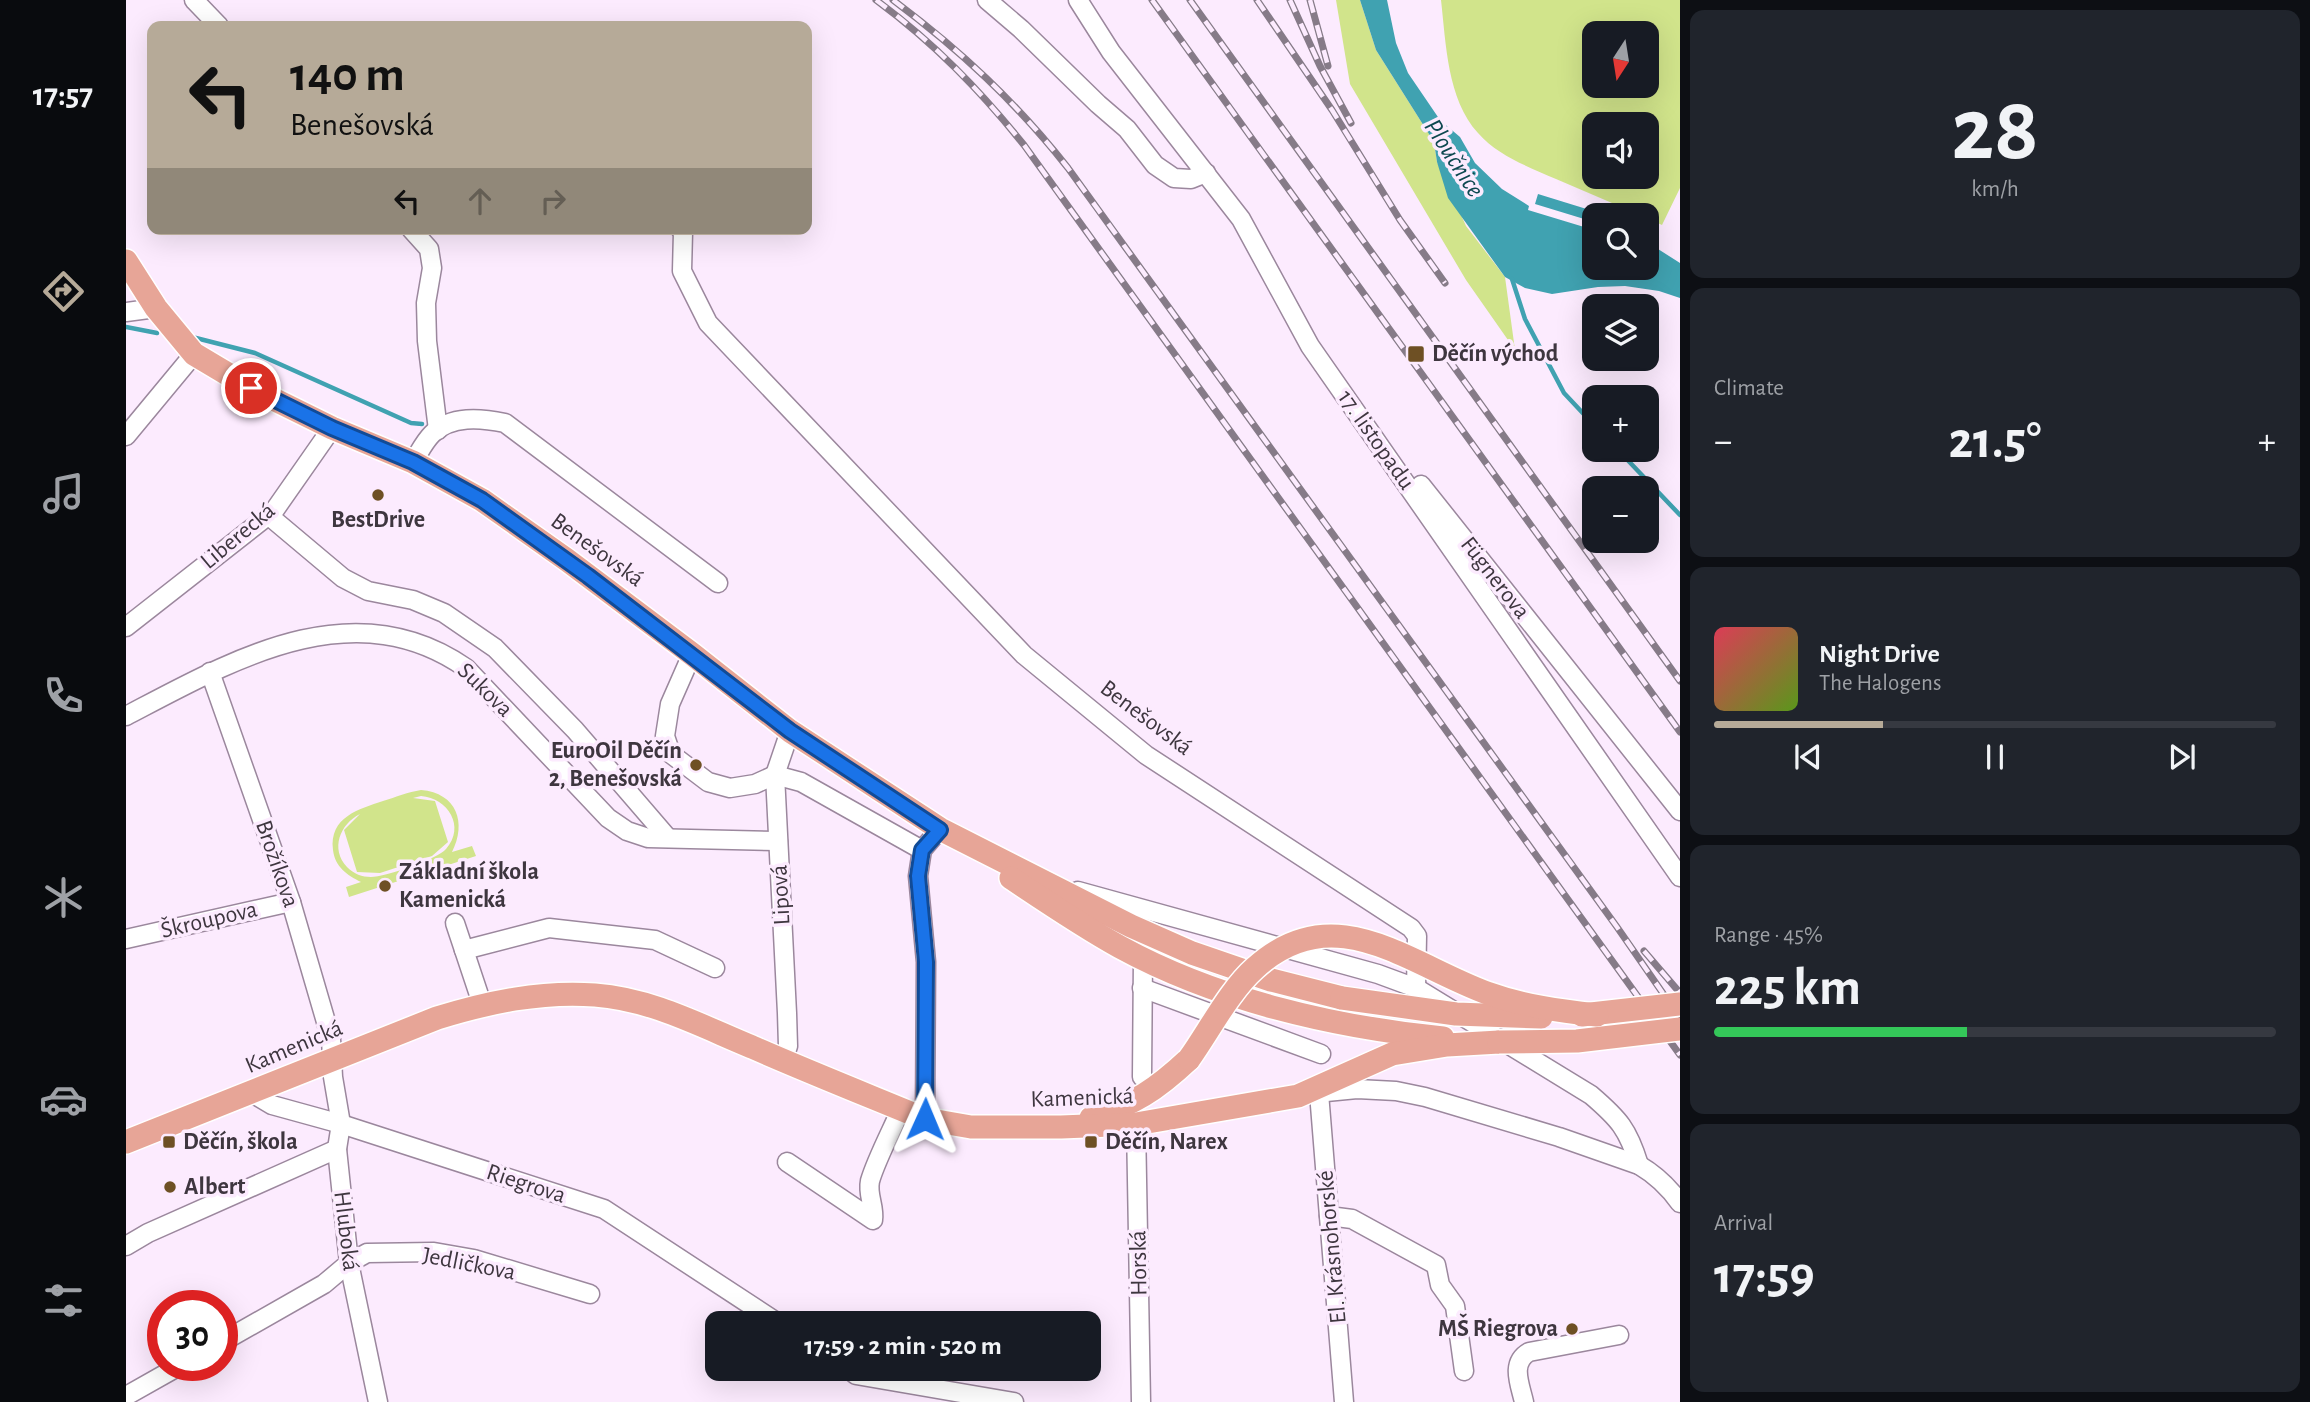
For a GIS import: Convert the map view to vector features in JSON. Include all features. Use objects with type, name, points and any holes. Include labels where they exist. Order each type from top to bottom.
[{"type":"main road","name":"Benešovská","points":[[126,261],[156,308],[194,354],[251,388],[332,428],[413,462],[482,500],[567,560],[790,731],[940,830],[1131,926],[1192,953],[1270,980],[1342,998],[1427,1011],[1485,1016],[1597,1015]]},
{"type":"main road","points":[[940,830],[1061,912],[1143,957],[1218,989],[1337,1022],[1425,1036],[1499,1042]]},
{"type":"main road","points":[[1061,1127],[1113,1111],[1161,1085],[1189,1059],[1240,984],[1254,969],[1273,954],[1294,944],[1327,936],[1367,940],[1402,953],[1462,983],[1507,999],[1549,1009],[1597,1015],[1680,1004]]},
{"type":"main road","name":"Kamenická","points":[[126,1142],[437,1018],[482,1004],[557,994],[597,995],[653,1007],[925,1119],[971,1127],[1136,1124],[1309,1094]]},
{"type":"main road","points":[[1309,1094],[1392,1054],[1447,1045],[1577,1041],[1680,1029]]},
{"type":"street","points":[[194,0],[214,21]]},
{"type":"street","points":[[987,0],[1127,129],[1155,165],[1174,178],[1191,179],[1206,173]]},
{"type":"street","name":"17. listopadu","points":[[1079,0],[1111,51],[1241,219],[1310,345],[1680,877]]},
{"type":"street","points":[[416,235],[429,249],[432,268],[426,303],[427,341],[439,430]]},
{"type":"street","name":"Benešovská","points":[[683,235],[682,271],[708,323],[1024,654],[1146,755],[1411,928],[1417,936],[1416,988]]},
{"type":"street","points":[[126,312],[156,308]]},
{"type":"street","name":"Fügnerova","points":[[1310,345],[1680,811]]},
{"type":"street","points":[[126,436],[194,354]]},
{"type":"street","points":[[413,462],[431,435],[453,422],[482,418],[505,423],[718,583]]},
{"type":"street","name":"Liberecká","points":[[126,627],[274,511],[332,428]]},
{"type":"street","points":[[268,515],[343,578],[368,591],[413,600],[444,613],[495,648],[575,730],[668,838]]},
{"type":"street","name":"Sukova","points":[[126,716],[210,672],[257,652],[304,639],[348,632],[383,634],[418,642],[444,653],[466,668],[608,818],[627,831],[648,838],[778,841]]},
{"type":"street","points":[[692,654],[670,704],[665,736],[671,754],[708,782],[730,788],[755,784],[775,775],[801,782],[922,850]]},
{"type":"street","name":"Brožíkova","points":[[210,672],[291,902],[331,1039],[332,1059]]},
{"type":"street","name":"Lipová","points":[[783,1060],[788,1046],[775,775],[790,731]]},
{"type":"street","points":[[925,1119],[926,962],[918,876],[922,850],[940,830]]},
{"type":"street","name":"Benešovská","points":[[1046,882],[1378,974],[1416,988],[1591,1095],[1616,1116],[1632,1140],[1639,1165]]},
{"type":"street","name":"Škroupova","points":[[126,939],[291,902]]},
{"type":"street","points":[[455,923],[482,1004]]},
{"type":"street","points":[[464,950],[549,928],[655,940],[715,968]]},
{"type":"street","points":[[1142,1077],[1143,957]]},
{"type":"street","points":[[1142,988],[1321,1054]]},
{"type":"street","name":"Hluboká","points":[[332,1059],[341,1124],[337,1149],[349,1263],[378,1402]]},
{"type":"street","name":"Kamenická","points":[[1309,1094],[1357,1088],[1396,1091],[1425,1097],[1547,1133],[1639,1165],[1656,1175],[1680,1203]]},
{"type":"street","name":"Riegrova","points":[[251,1093],[272,1105],[341,1124],[604,1209],[760,1311]]},
{"type":"street","name":"El. Krásnohorské","points":[[1309,1094],[1329,1216],[1344,1402]]},
{"type":"street","points":[[787,1162],[873,1220],[871,1180],[901,1109]]},
{"type":"street","name":"Horská","points":[[1136,1124],[1141,1402]]},
{"type":"street","points":[[126,1246],[148,1233],[337,1149]]},
{"type":"street","points":[[1329,1216],[1352,1219],[1436,1265],[1440,1285],[1455,1306],[1464,1371]]},
{"type":"street","name":"Jedličkova","points":[[349,1263],[367,1253],[434,1252],[474,1259],[590,1294]]},
{"type":"street","points":[[238,1333],[324,1284],[349,1263]]},
{"type":"street","points":[[1524,1402],[1517,1367],[1521,1357],[1529,1352],[1619,1335]]},
{"type":"street","points":[[126,1396],[153,1381]]},
{"type":"street","points":[[891,1381],[1014,1402]]},
{"type":"green space","points":[[1336,0],[1360,0],[1376,50],[1434,142],[1437,162],[1466,226],[1505,277],[1515,350],[1466,280],[1350,84]]},
{"type":"green space","points":[[1441,0],[1680,0],[1680,188],[1662,225],[1659,224],[1659,203],[1612,203],[1525,165],[1486,141],[1460,104],[1447,52]]},
{"type":"green space","points":[[416,791],[433,792],[451,803],[456,811],[459,830],[452,852],[472,846],[476,856],[349,897],[346,887],[361,882],[347,873],[336,861],[333,839],[341,822],[356,811]],"holes":[[[413,798],[431,798],[446,808],[454,823],[452,840],[446,849],[422,862],[378,876],[361,876],[347,867],[339,853],[338,845],[343,830],[347,824],[360,814],[344,830],[357,872],[380,873],[432,856],[448,842],[435,801]]]},
{"type":"water","name":"Ploučnice","points":[[1360,0],[1387,0],[1396,43],[1408,73],[1440,120],[1460,137],[1475,163],[1502,189],[1529,206],[1528,210],[1582,226],[1582,280],[1659,280],[1659,250],[1680,263],[1680,298],[1659,291],[1625,286],[1552,294],[1525,288],[1505,277],[1448,198],[1434,142],[1376,50]]},
{"type":"water","points":[[1538,194],[1582,208],[1582,218],[1535,204]]},
{"type":"waterway","points":[[1512,279],[1525,319],[1564,393],[1582,412]]},
{"type":"waterway","points":[[126,327],[157,333]]},
{"type":"waterway","points":[[192,337],[255,353],[411,423],[422,424]]},
{"type":"waterway","points":[[1629,462],[1680,515]]},
{"type":"railway","points":[[876,0],[955,68],[1024,145],[1680,1055]]},
{"type":"railway","points":[[893,0],[942,38],[986,78],[1068,168],[1680,1018]]},
{"type":"railway","points":[[1152,0],[1680,732]]},
{"type":"railway","points":[[1190,0],[1680,681]]},
{"type":"railway","points":[[1257,0],[1332,110],[1400,220],[1445,283]]},
{"type":"railway","points":[[1290,0],[1320,66],[1351,123]]},
{"type":"railway","points":[[1310,0],[1328,66]]},
{"type":"railway","points":[[1644,951],[1680,993]]},
{"type":"place","name":"Děčín východ","points":[[1416,354]]},
{"type":"place","name":"BestDrive","points":[[378,495]]},
{"type":"place","name":"EuroOil Děčín 2, Benešovská","points":[[696,765]]},
{"type":"place","name":"Základní škola Kamenická","points":[[385,886]]},
{"type":"place","name":"Děčín, škola","points":[[169,1142]]},
{"type":"place","name":"Děčín, Narex","points":[[1091,1142]]},
{"type":"place","name":"Albert","points":[[170,1187]]},
{"type":"place","name":"MŠ Riegrova","points":[[1572,1329]]},
{"type":"route","points":[[251,388],[332,428],[413,462],[482,500],[692,654],[790,731],[940,830],[922,850],[918,876],[926,962],[925,1119]]}]
